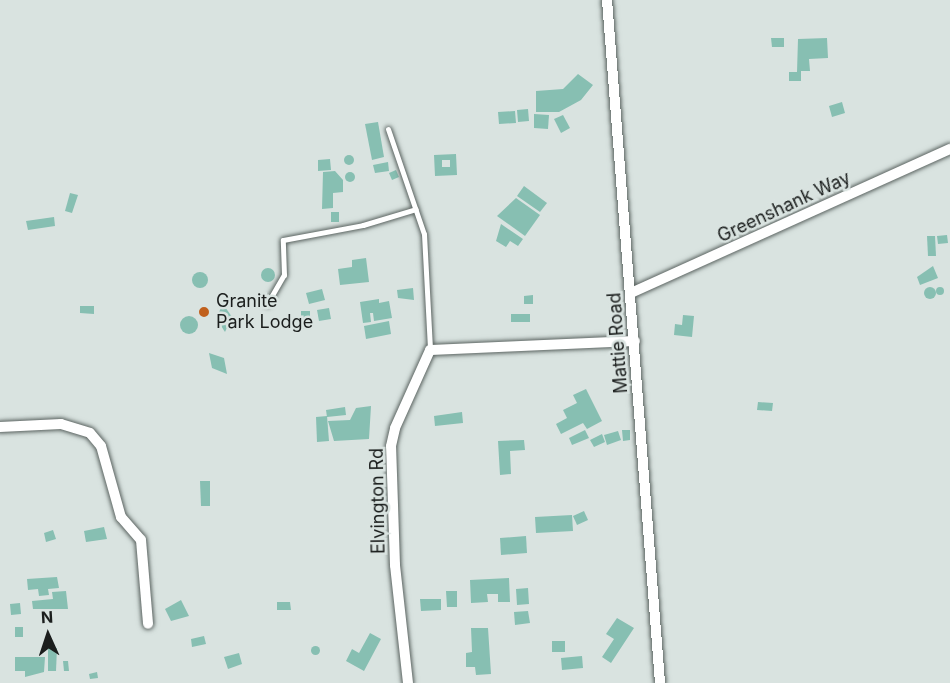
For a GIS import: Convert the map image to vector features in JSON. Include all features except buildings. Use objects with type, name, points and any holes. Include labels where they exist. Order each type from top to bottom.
[{"type":"street","name":"Mattie Road","points":[[607,0],[660,683]]},
{"type":"street","name":"Greenshank Way","points":[[631,293],[950,149]]},
{"type":"street","points":[[430,350],[635,341]]},
{"type":"street","name":"Elvington Rd","points":[[408,683],[395,565],[392,446],[395,428],[430,350]]},
{"type":"street","points":[[0,428],[61,424],[90,433],[101,446],[121,517],[141,540],[148,624]]},
{"type":"lane","points":[[388,129],[424,234],[430,350]]},
{"type":"lane","points":[[267,304],[284,275],[283,240],[363,225],[416,209]]},
{"type":"place","name":"Granite Park Lodge","points":[[204,312]]}]
